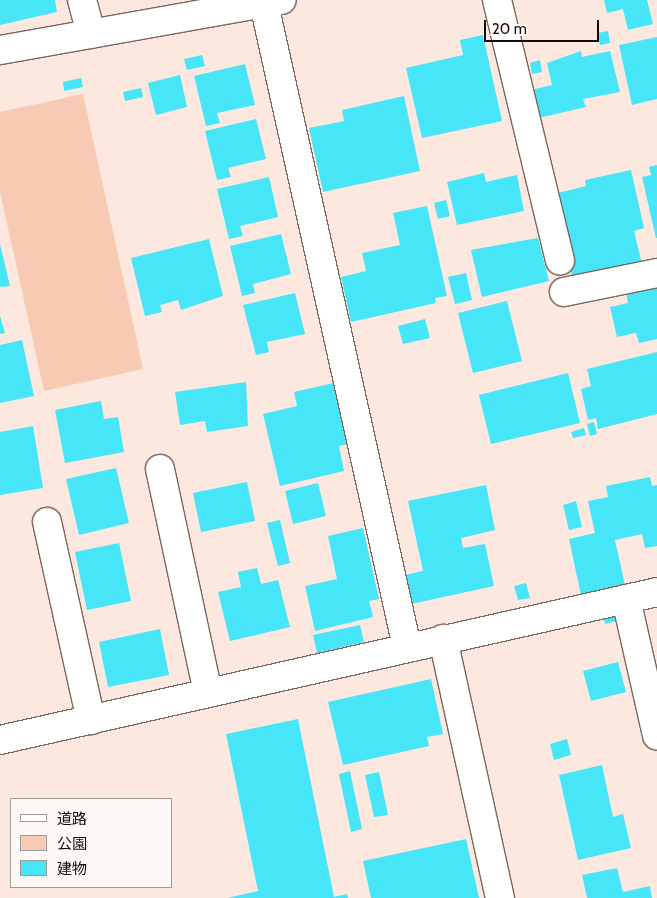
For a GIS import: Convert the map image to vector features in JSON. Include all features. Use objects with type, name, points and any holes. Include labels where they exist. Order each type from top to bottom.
[{"type":"street","points":[[82,0],[91,34]]},
{"type":"street","points":[[497,0],[560,260]]},
{"type":"street","points":[[0,50],[276,1],[407,647]]},
{"type":"street","points":[[564,292],[657,273]]},
{"type":"street","points":[[160,469],[208,693]]},
{"type":"street","points":[[47,522],[91,720]]},
{"type":"street","points":[[0,740],[657,592]]},
{"type":"street","points":[[626,599],[657,736]]},
{"type":"street","points":[[443,639],[500,898]]},
{"type":"green space","points":[[83,94],[143,369],[44,391],[0,192],[0,112]]},
{"type":"building","points":[[0,0],[55,0],[57,12],[0,25]]},
{"type":"building","points":[[604,0],[647,0],[653,24],[628,30],[623,9],[607,13]]},
{"type":"building","points":[[608,31],[610,43],[600,45],[598,33]]},
{"type":"building","points":[[483,35],[502,121],[422,138],[406,68],[463,55],[460,40]]},
{"type":"building","points":[[657,37],[657,99],[632,105],[619,45]]},
{"type":"building","points":[[581,51],[582,57],[610,51],[620,92],[583,99],[586,107],[534,119],[527,91],[552,85],[547,63]]},
{"type":"building","points":[[202,55],[205,66],[187,70],[184,59]]},
{"type":"building","points":[[540,60],[542,72],[532,74],[530,63]]},
{"type":"building","points":[[245,64],[255,105],[217,113],[220,123],[206,126],[194,76]]},
{"type":"building","points":[[180,75],[187,107],[156,115],[148,83]]},
{"type":"building","points":[[81,78],[83,87],[64,91],[63,82]]},
{"type":"building","points":[[141,88],[143,97],[125,101],[123,92]]},
{"type":"building","points":[[404,96],[420,171],[323,192],[309,128],[344,121],[342,110]]},
{"type":"building","points":[[256,119],[266,159],[228,168],[231,177],[217,180],[205,131]]},
{"type":"building","points":[[657,165],[656,238],[642,177],[651,175],[649,167]]},
{"type":"building","points":[[631,170],[644,228],[634,231],[642,264],[573,280],[554,194],[586,186],[585,180]]},
{"type":"building","points":[[484,173],[486,182],[517,175],[524,211],[457,225],[447,182]]},
{"type":"building","points":[[269,177],[278,217],[240,226],[243,236],[229,239],[217,189]]},
{"type":"building","points":[[446,200],[450,216],[438,219],[434,203]]},
{"type":"building","points":[[427,206],[447,296],[435,298],[436,303],[351,322],[341,277],[366,271],[362,253],[400,245],[393,213]]},
{"type":"building","points":[[281,234],[291,274],[253,284],[255,293],[242,296],[230,246]]},
{"type":"building","points":[[538,238],[549,281],[482,297],[471,250]]},
{"type":"building","points":[[209,239],[223,296],[181,310],[178,300],[160,305],[162,312],[145,316],[131,258]]},
{"type":"building","points":[[0,244],[10,286],[0,287]]},
{"type":"building","points":[[466,273],[472,300],[455,304],[448,277]]},
{"type":"building","points":[[657,286],[657,339],[639,343],[636,333],[617,337],[610,307],[628,303],[626,293]]},
{"type":"building","points":[[295,293],[305,334],[267,342],[269,352],[256,355],[243,305]]},
{"type":"building","points":[[507,301],[522,361],[473,373],[458,313]]},
{"type":"building","points":[[0,316],[5,333],[0,334]]},
{"type":"building","points":[[425,319],[430,338],[403,344],[398,326]]},
{"type":"building","points":[[22,340],[34,396],[0,403],[0,345]]},
{"type":"building","points":[[657,352],[657,414],[598,429],[596,418],[588,420],[581,389],[591,386],[587,369]]},
{"type":"building","points":[[568,373],[580,423],[491,444],[479,395]]},
{"type":"building","points":[[246,382],[248,426],[207,432],[205,421],[180,425],[175,392]]},
{"type":"building","points":[[334,383],[349,444],[339,446],[344,471],[280,486],[263,414],[297,406],[294,392]]},
{"type":"building","points":[[101,401],[104,419],[118,417],[124,452],[65,463],[55,410]]},
{"type":"building","points":[[594,422],[597,434],[590,436],[587,424]]},
{"type":"building","points":[[33,426],[43,488],[0,495],[0,432]]},
{"type":"building","points":[[584,428],[586,435],[573,438],[571,432]]},
{"type":"building","points":[[116,468],[129,523],[79,535],[66,479]]},
{"type":"building","points":[[650,477],[652,486],[657,485],[657,546],[645,548],[642,534],[615,540],[625,585],[581,595],[569,539],[595,533],[588,501],[608,497],[606,486]]},
{"type":"building","points":[[247,482],[255,521],[201,532],[193,493]]},
{"type":"building","points":[[318,483],[326,516],[293,524],[285,491]]},
{"type":"building","points":[[486,485],[495,530],[461,538],[463,548],[485,544],[494,586],[411,604],[405,575],[423,571],[408,501]]},
{"type":"building","points":[[576,501],[582,527],[569,530],[563,505]]},
{"type":"building","points":[[280,520],[290,563],[278,566],[267,523]]},
{"type":"building","points":[[363,528],[379,599],[369,601],[373,617],[315,631],[305,586],[337,579],[328,536]]},
{"type":"building","points":[[119,543],[131,601],[87,610],[75,552]]},
{"type":"building","points":[[257,568],[261,584],[278,580],[290,627],[230,641],[218,592],[241,587],[238,572]]},
{"type":"building","points":[[526,583],[530,598],[518,600],[514,586]]},
{"type":"building","points":[[614,612],[616,621],[605,624],[603,615]]},
{"type":"building","points":[[360,625],[364,642],[317,653],[313,635]]},
{"type":"building","points":[[160,629],[169,675],[108,687],[99,642]]},
{"type":"building","points":[[618,662],[626,692],[591,701],[583,671]]},
{"type":"building","points":[[431,679],[443,734],[427,737],[429,746],[343,765],[328,702]]},
{"type":"building","points":[[298,719],[334,897],[347,894],[348,898],[227,898],[258,891],[226,734]]},
{"type":"building","points":[[567,739],[571,755],[554,760],[550,744]]},
{"type":"building","points":[[602,765],[613,817],[623,814],[631,848],[578,860],[559,775]]},
{"type":"building","points":[[350,771],[362,829],[351,832],[339,774]]},
{"type":"building","points":[[379,772],[388,815],[374,817],[365,775]]},
{"type":"building","points":[[466,839],[479,898],[371,898],[363,861]]},
{"type":"building","points":[[617,868],[623,892],[650,886],[652,898],[587,898],[582,875]]}]
